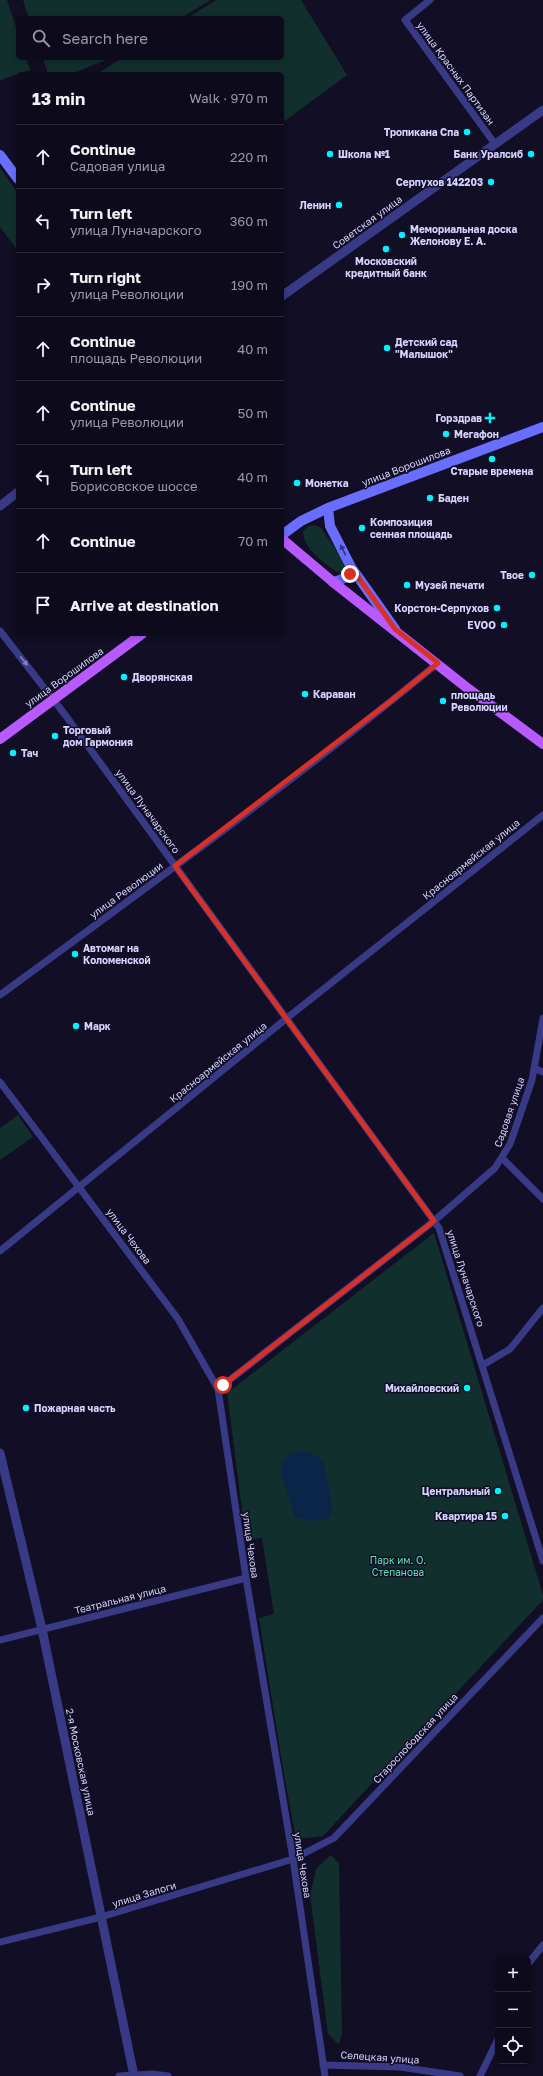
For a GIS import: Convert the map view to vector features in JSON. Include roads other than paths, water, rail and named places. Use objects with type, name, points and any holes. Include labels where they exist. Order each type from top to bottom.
[{"type":"main road","points":[[0,155],[16,176]]},
{"type":"main road","name":"улица Ворошилова","points":[[284,534],[301,521],[328,508],[543,427]]},
{"type":"main road","points":[[328,508],[330,526],[351,567],[395,629]]},
{"type":"main road","points":[[284,541],[333,582],[543,744]]},
{"type":"main road","points":[[333,582],[347,578],[350,574],[351,567]]},
{"type":"main road","name":"улица Ворошилова","points":[[0,739],[139,636]]},
{"type":"street","name":"улица Красных Партизан","points":[[430,0],[405,20],[495,144]]},
{"type":"street","name":"Советская улица","points":[[284,295],[543,110]]},
{"type":"street","points":[[0,506],[16,494]]},
{"type":"street","name":"улица Луначарского","points":[[0,630],[54,700],[439,1228],[541,1544],[543,1561]]},
{"type":"street","name":"улица Революции","points":[[0,995],[175,866],[438,663]]},
{"type":"street","name":"Красноармейская улица","points":[[0,1251],[80,1188],[287,1018],[543,815]]},
{"type":"street","name":"Садовая улица","points":[[218,1390],[434,1221],[496,1168],[503,1159],[510,1144],[534,1068],[543,1018]]},
{"type":"street","points":[[534,1068],[543,1072]]},
{"type":"street","name":"улица Чехова","points":[[0,1082],[178,1319],[218,1390],[246,1578],[293,1859],[325,2076]]},
{"type":"street","points":[[503,1159],[543,1199]]},
{"type":"street","points":[[483,1366],[510,1350],[543,1308]]},
{"type":"street","name":"2-я Московская улица","points":[[0,1453],[42,1629],[133,2075]]},
{"type":"street","name":"Театральная улица","points":[[0,1640],[246,1578]]},
{"type":"street","name":"Старослободская улица","points":[[293,1859],[334,1838],[543,1618]]},
{"type":"street","name":"улица Залоги","points":[[0,1942],[101,1917],[293,1859]]},
{"type":"street","points":[[531,1960],[543,1945]]},
{"type":"street","points":[[480,2076],[495,2045]]},
{"type":"street","name":"Селецкая улица","points":[[323,2064],[400,2067],[460,2076]]},
{"type":"street","points":[[119,2076],[168,2076]]},
{"type":"water","points":[[297,1451],[307,1452],[319,1457],[324,1464],[333,1510],[329,1519],[310,1521],[295,1517],[285,1485],[281,1464],[286,1456]]},
{"type":"place","name":"Тропикана Спа","points":[[467,132]]},
{"type":"place","name":"Школа №1","points":[[330,154]]},
{"type":"place","name":"Банк Уралсиб","points":[[531,154]]},
{"type":"place","name":"Серпухов 142203","points":[[491,182]]},
{"type":"place","name":"Ленин","points":[[339,205]]},
{"type":"place","name":"Мемориальная доска Желонову Е. А.","points":[[402,235]]},
{"type":"place","name":"Московский кредитный банк","points":[[386,249]]},
{"type":"place","name":"Детский сад \"Малышок\"","points":[[387,348]]},
{"type":"place","name":"Горздрав","points":[[490,418]]},
{"type":"place","name":"Мегафон","points":[[446,434]]},
{"type":"place","name":"Старые времена","points":[[492,459]]},
{"type":"place","name":"Монетка","points":[[297,483]]},
{"type":"place","name":"Баден","points":[[430,498]]},
{"type":"place","name":"Композиция сенная площадь","points":[[362,528]]},
{"type":"place","name":"Твое","points":[[532,575]]},
{"type":"place","name":"Музей печати","points":[[407,585]]},
{"type":"place","name":"Корстон-Серпухов","points":[[497,608]]},
{"type":"place","name":"EVOO","points":[[504,625]]},
{"type":"place","name":"Дворянская","points":[[124,677]]},
{"type":"place","name":"Караван","points":[[305,694]]},
{"type":"place","name":"площадь Революции","points":[[443,701]]},
{"type":"place","name":"Торговый дом Гармония","points":[[55,736]]},
{"type":"place","name":"Тач","points":[[13,753]]},
{"type":"place","name":"Автомаг на Коломенской","points":[[75,954]]},
{"type":"place","name":"Марк","points":[[76,1026]]},
{"type":"place","name":"Михайловский","points":[[467,1388]]},
{"type":"place","name":"Пожарная часть","points":[[26,1408]]},
{"type":"place","name":"Центральный","points":[[498,1491]]},
{"type":"place","name":"Квартира 15","points":[[505,1516]]},
{"type":"park label","name":"Парк им. О. Степанова","points":[[398,1566]]}]
